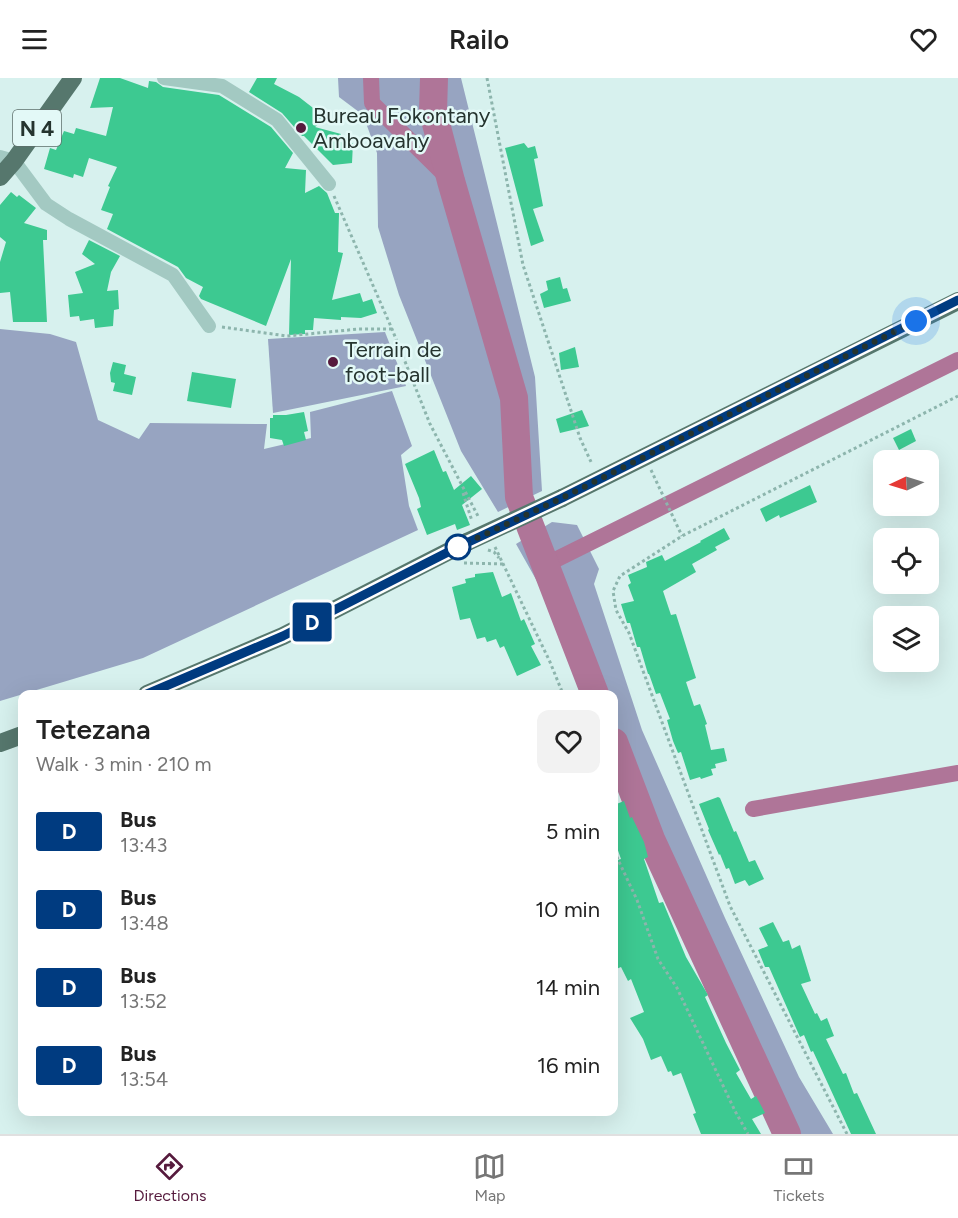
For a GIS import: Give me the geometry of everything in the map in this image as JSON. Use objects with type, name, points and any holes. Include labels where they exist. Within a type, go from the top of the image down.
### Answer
[{"type":"main road","name":"N 4","points":[[0,177],[5,160],[73,78]]},
{"type":"main road","points":[[156,690],[283,636],[467,542],[562,498],[958,300]]},
{"type":"main road","points":[[0,743],[18,736]]},
{"type":"street","points":[[164,78],[222,86],[277,120],[329,184]]},
{"type":"street","points":[[5,160],[46,204],[69,219],[173,275],[208,326]]},
{"type":"path","points":[[487,78],[523,266],[580,438],[600,479]]},
{"type":"path","points":[[329,184],[392,329],[430,424],[481,522]]},
{"type":"path","points":[[208,326],[287,336],[359,329],[392,329]]},
{"type":"path","points":[[847,1134],[730,906],[629,633],[616,610],[613,591],[620,576],[682,536],[958,396]]},
{"type":"path","points":[[643,457],[658,483],[682,536]]},
{"type":"path","points":[[460,483],[474,526],[467,542]]},
{"type":"path","points":[[495,547],[561,690]]},
{"type":"path","points":[[441,556],[458,562],[479,565],[504,564]]},
{"type":"path","points":[[618,860],[637,900],[658,959],[677,988],[748,1134]]},
{"type":"shaded area","points":[[338,78],[461,78],[535,377],[542,491],[498,512],[461,451],[399,295],[378,227],[377,153],[363,115],[339,97]]},
{"type":"shaded area","points":[[0,329],[50,334],[76,342],[98,420],[139,439],[150,423],[267,424],[264,449],[311,438],[310,412],[392,391],[412,446],[401,455],[409,506],[418,530],[143,658],[37,690],[18,690],[18,696],[0,701]]},
{"type":"shaded area","name":"Terrain de foot-ball","points":[[385,332],[406,386],[273,413],[268,339]]},
{"type":"shaded area","points":[[552,522],[577,525],[599,569],[594,584],[642,730],[725,918],[799,1077],[833,1134],[783,1134],[693,939],[618,761],[618,690],[586,690],[538,583],[516,544]]},
{"type":"building","points":[[100,78],[120,78],[148,88],[149,81],[156,82],[163,87],[219,95],[271,127],[293,153],[285,168],[306,170],[305,193],[319,186],[327,193],[335,213],[339,213],[338,252],[343,253],[332,300],[360,293],[363,302],[372,299],[377,313],[361,318],[341,317],[341,320],[314,318],[313,330],[305,330],[305,334],[289,335],[291,259],[266,326],[201,299],[199,296],[203,287],[186,278],[178,267],[107,229],[113,214],[101,210],[110,187],[108,186],[117,167],[89,158],[83,177],[74,174],[73,178],[44,169],[50,148],[56,150],[64,131],[74,134],[76,128],[106,136],[113,107],[90,108]]},
{"type":"building","points":[[257,78],[277,78],[274,84],[299,97],[326,118],[315,127],[341,134],[340,142],[353,143],[352,163],[333,165],[302,136],[282,113],[249,92]]},
{"type":"building","points":[[524,143],[528,148],[535,146],[538,158],[534,159],[543,206],[533,209],[544,241],[531,246],[505,148]]},
{"type":"building","points":[[11,192],[36,208],[24,223],[47,230],[47,240],[43,240],[47,322],[13,322],[10,292],[0,293],[0,262],[6,242],[0,237],[0,205]]},
{"type":"building","points":[[89,240],[120,256],[111,272],[107,291],[118,290],[119,309],[114,310],[113,326],[95,328],[94,319],[80,321],[79,316],[70,317],[68,295],[83,293],[75,272],[95,264],[82,254]]},
{"type":"building","points":[[560,277],[563,289],[567,288],[571,301],[544,308],[540,294],[548,290],[546,281]]},
{"type":"building","points":[[575,347],[579,367],[561,370],[559,353]]},
{"type":"building","points":[[113,362],[126,365],[124,374],[136,377],[132,395],[113,391],[115,383],[111,382],[110,373]]},
{"type":"building","points":[[192,372],[236,379],[231,408],[187,401]]},
{"type":"building","points":[[582,410],[589,426],[560,433],[556,419]]},
{"type":"building","points":[[304,412],[308,431],[304,432],[306,440],[284,446],[282,440],[270,438],[270,418],[273,418],[273,415]]},
{"type":"building","points":[[911,429],[916,441],[899,450],[893,438]]},
{"type":"building","points":[[434,450],[454,490],[471,476],[482,489],[462,505],[470,525],[457,530],[455,524],[427,535],[417,509],[421,507],[419,498],[405,464]]},
{"type":"building","points":[[810,485],[817,502],[766,522],[760,509]]},
{"type":"building","points":[[724,528],[730,539],[715,547],[717,550],[692,564],[696,572],[663,591],[671,615],[676,614],[696,678],[686,682],[694,706],[700,704],[707,724],[705,725],[711,750],[724,748],[727,761],[715,764],[716,768],[711,769],[713,775],[690,780],[681,752],[678,753],[673,741],[667,720],[670,719],[660,693],[656,694],[640,647],[637,647],[630,623],[627,623],[621,604],[634,601],[628,585],[631,583],[628,575],[647,567],[646,562],[662,555],[665,561]]},
{"type":"building","points":[[493,572],[502,597],[511,593],[521,621],[524,619],[535,644],[531,646],[541,665],[517,676],[504,646],[500,648],[496,639],[487,642],[485,637],[477,639],[470,618],[460,620],[452,587],[466,583],[465,579],[475,577],[475,574]]},
{"type":"building","points":[[718,797],[749,862],[755,860],[764,879],[749,886],[745,880],[735,884],[708,830],[699,804]]},
{"type":"building","points":[[624,801],[630,818],[632,817],[644,842],[648,857],[644,859],[659,903],[663,902],[686,957],[708,995],[705,997],[740,1070],[736,1073],[751,1099],[756,1096],[765,1113],[752,1119],[761,1134],[701,1134],[681,1073],[673,1076],[671,1071],[668,1072],[661,1056],[651,1060],[643,1039],[630,1018],[644,1012],[631,979],[628,981],[621,967],[618,968],[618,860],[621,859],[618,850],[618,803]]},
{"type":"building","points":[[773,922],[783,942],[789,940],[792,949],[800,945],[811,981],[801,984],[815,1014],[817,1013],[821,1021],[827,1018],[834,1036],[826,1039],[843,1074],[846,1073],[854,1094],[857,1093],[876,1134],[851,1134],[813,1051],[811,1052],[804,1035],[800,1037],[769,967],[765,967],[758,950],[768,946],[759,928]]},
{"type":"waterway","points":[[371,78],[372,103],[451,181]]},
{"type":"waterway","points":[[434,78],[433,112],[514,398],[519,497],[593,690]]},
{"type":"waterway","points":[[545,565],[958,360]]},
{"type":"waterway","points":[[618,752],[651,839],[787,1134]]},
{"type":"waterway","points":[[753,809],[958,773]]},
{"type":"bus line","name":"D","points":[[156,690],[283,636],[958,300]]},
{"type":"place","name":"Bureau Fokontany Amboavahy","points":[[301,128]]},
{"type":"place","name":"Terrain de foot-ball","points":[[333,362]]},
{"type":"route","points":[[458,547],[562,498],[916,321]]}]
